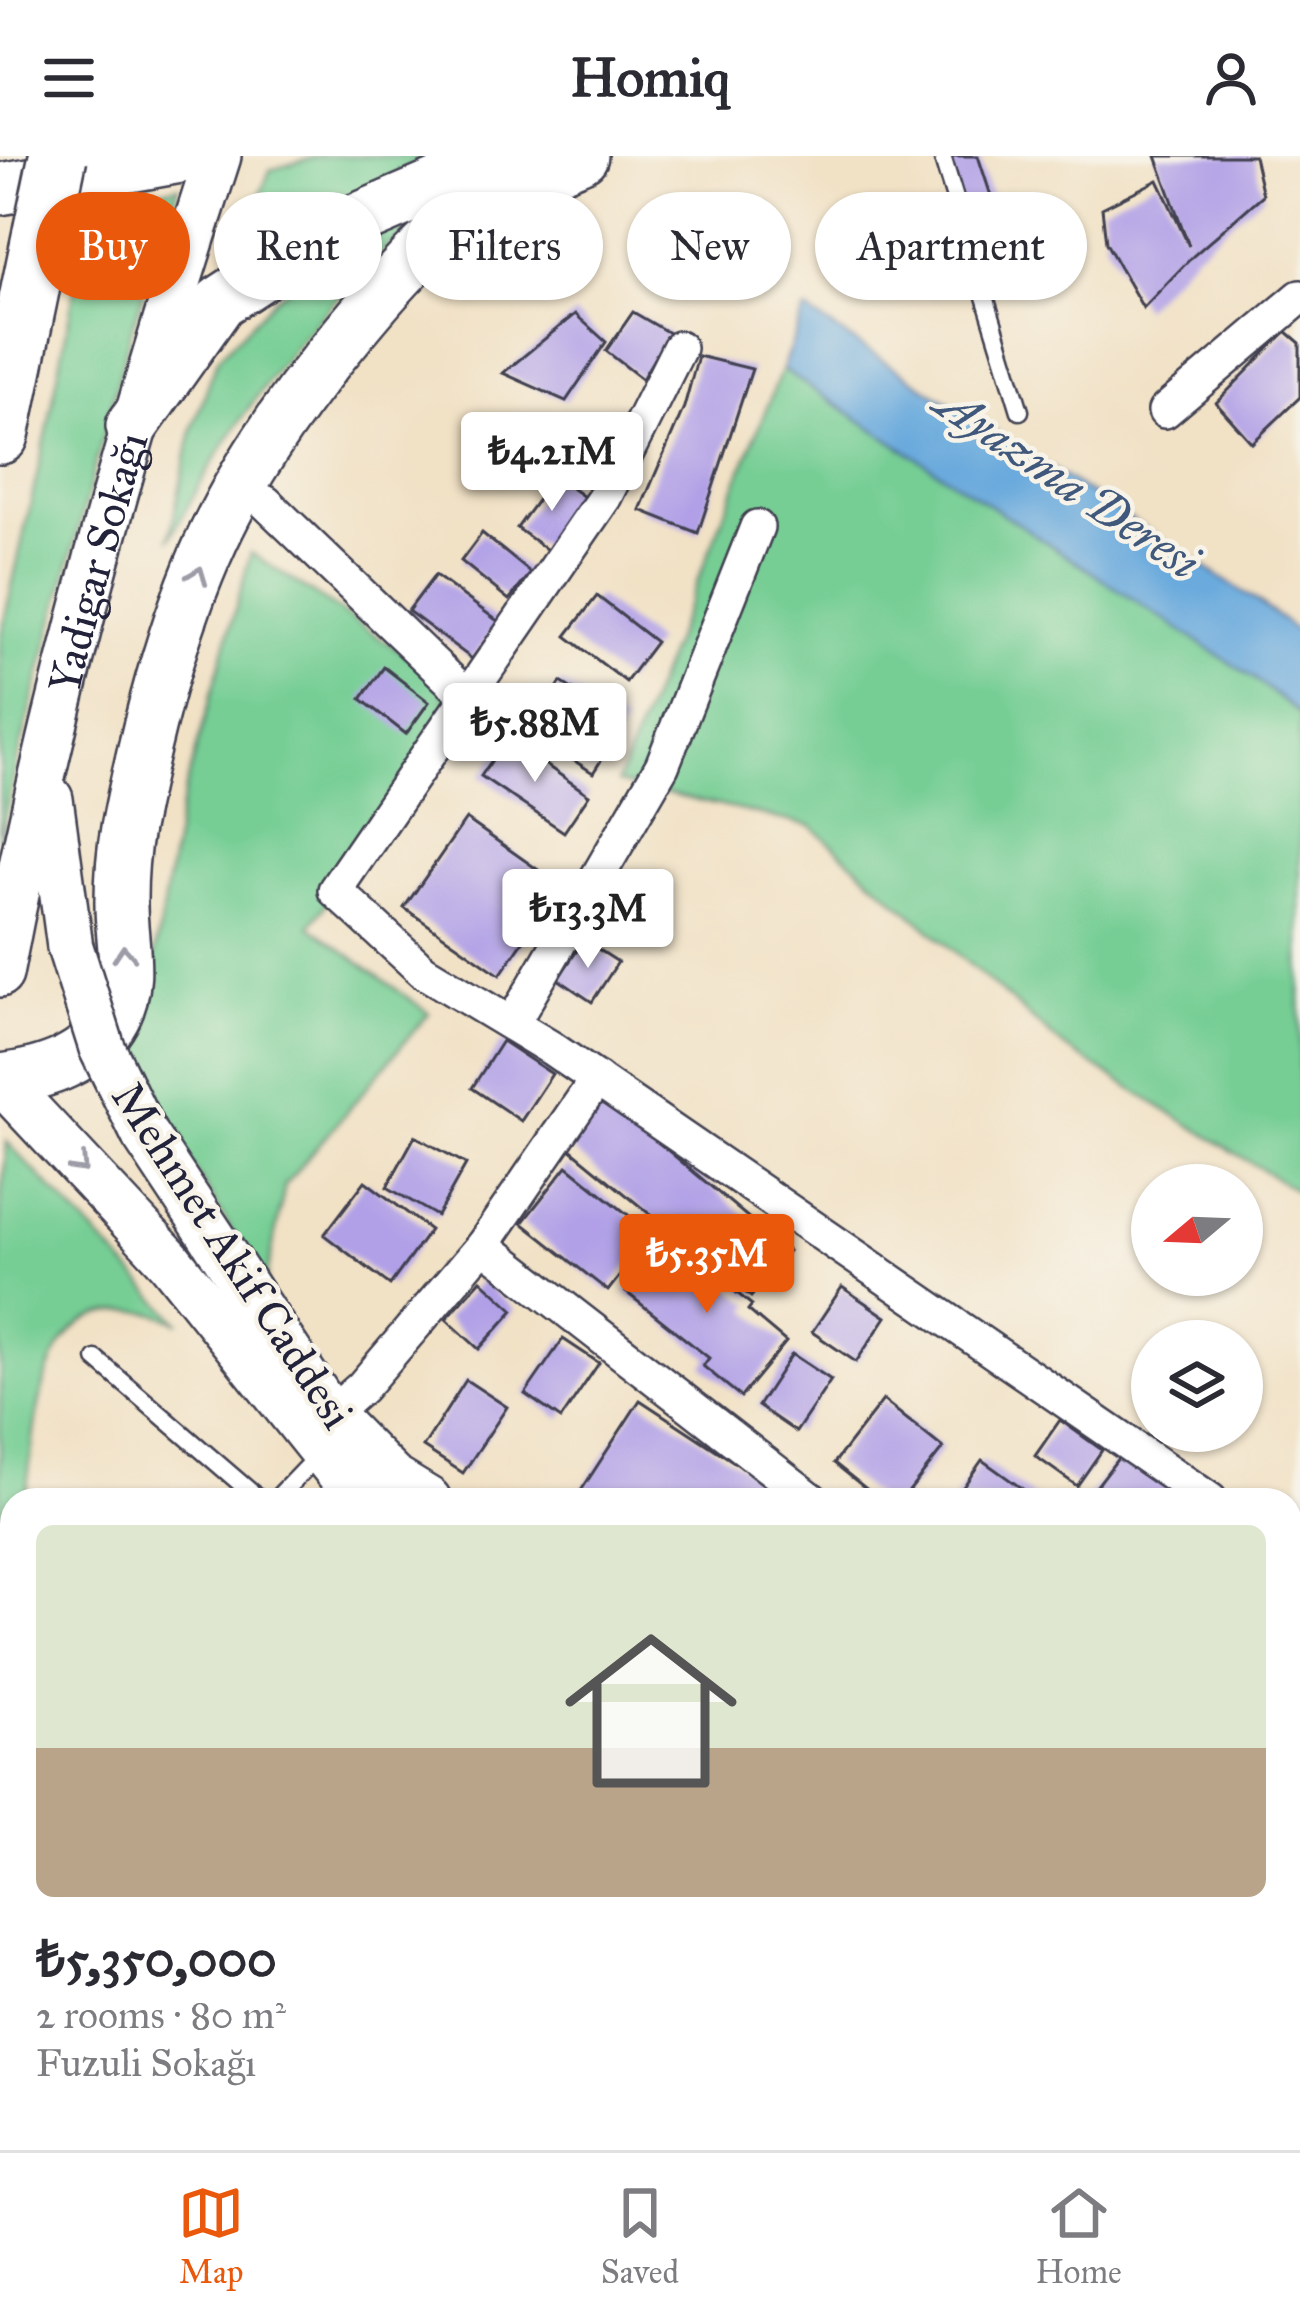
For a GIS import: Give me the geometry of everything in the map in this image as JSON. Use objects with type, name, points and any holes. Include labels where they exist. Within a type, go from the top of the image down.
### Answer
[{"type":"highway","points":[[0,435],[58,156]]},
{"type":"main road","points":[[0,189],[188,156]]},
{"type":"main road","name":"Yadigar Sokağı","points":[[3,960],[79,619],[132,426],[218,156]]},
{"type":"main road","points":[[132,426],[220,302],[326,233],[505,156]]},
{"type":"main road","points":[[0,1080],[32,1075],[81,1057],[114,1017],[126,977],[121,903],[125,840],[142,751],[212,538],[292,402],[393,280],[456,221],[524,180],[582,156]]},
{"type":"main road","name":"Mehmet Akif Caddesi","points":[[46,766],[70,947],[102,1048],[144,1133],[326,1432],[354,1488]]},
{"type":"main road","name":"Mehmet Akif Caddesi","points":[[0,1080],[326,1432],[408,1488]]},
{"type":"street","points":[[1165,411],[1300,297]]},
{"type":"street","points":[[679,348],[604,498],[335,890],[423,970],[597,1078],[1193,1488]]},
{"type":"street","points":[[265,502],[468,697]]},
{"type":"street","points":[[512,1024],[662,766],[757,527]]},
{"type":"street","points":[[326,1432],[483,1245],[597,1078]]},
{"type":"street","points":[[483,1245],[797,1488]]},
{"type":"lane","points":[[942,156],[1020,411]]},
{"type":"lane","points":[[96,1359],[246,1488]]},
{"type":"lane","points":[[284,1488],[326,1432]]},
{"type":"green space","points":[[319,156],[429,156],[363,192],[262,192],[270,170]]},
{"type":"green space","points":[[507,163],[464,192],[447,192]]},
{"type":"green space","points":[[406,212],[406,232],[382,253],[382,224]]},
{"type":"green space","points":[[73,300],[141,300],[15,769],[0,841],[0,639]]},
{"type":"green space","points":[[274,300],[336,300],[289,353],[238,424],[169,540],[192,430],[218,358]]},
{"type":"green space","points":[[782,369],[1252,677],[1300,715],[1300,1193],[1263,1170],[1263,1164],[1253,1164],[1064,1047],[811,826],[617,783]]},
{"type":"green space","points":[[251,553],[473,699],[310,926],[429,1013],[285,1185],[265,1286],[149,1093],[126,1033],[150,981],[180,809]]},
{"type":"green space","points":[[7,1142],[180,1323],[144,1312],[107,1313],[83,1322],[65,1339],[43,1389],[27,1488],[0,1488],[0,1212]]},
{"type":"water","name":"Ayazma Deresi","points":[[805,310],[1257,601],[1300,634],[1300,715],[1252,677],[782,369]]},
{"type":"building","points":[[946,156],[978,156],[990,192],[957,192]]},
{"type":"building","points":[[1156,156],[1254,156],[1263,195],[1143,308],[1106,243],[1102,208],[1158,180],[1189,246]]},
{"type":"building","points":[[633,312],[669,333],[642,379],[606,351]]},
{"type":"building","points":[[575,314],[606,342],[566,401],[503,373]]},
{"type":"building","points":[[1286,331],[1300,343],[1300,397],[1252,443],[1216,403]]},
{"type":"building","points":[[698,356],[752,369],[698,533],[640,510],[684,407]]},
{"type":"building","points":[[555,476],[587,499],[550,552],[517,528]]},
{"type":"building","points":[[482,533],[531,573],[509,600],[461,561]]},
{"type":"building","points":[[435,575],[499,622],[472,659],[408,611]]},
{"type":"building","points":[[597,596],[656,642],[626,682],[566,636]]},
{"type":"building","points":[[384,667],[429,702],[406,734],[361,699]]},
{"type":"building","points":[[561,682],[625,723],[593,773],[529,731]]},
{"type":"building","points":[[507,738],[589,795],[564,832],[481,776]]},
{"type":"building","points":[[466,819],[561,886],[500,975],[404,908]]},
{"type":"building","points":[[584,940],[618,962],[592,1002],[558,979]]},
{"type":"building","points":[[502,1041],[552,1074],[521,1121],[472,1088]]},
{"type":"building","points":[[603,1096],[788,1251],[751,1297],[564,1144]]},
{"type":"building","points":[[415,1136],[466,1164],[437,1216],[387,1187]]},
{"type":"building","points":[[567,1166],[652,1234],[608,1291],[522,1223]]},
{"type":"building","points":[[365,1181],[430,1230],[390,1285],[324,1235]]},
{"type":"building","points":[[668,1238],[752,1305],[748,1310],[786,1342],[741,1397],[703,1366],[709,1358],[626,1292]]},
{"type":"building","points":[[481,1280],[514,1310],[479,1349],[446,1319]]},
{"type":"building","points":[[842,1287],[886,1317],[856,1362],[812,1332]]},
{"type":"building","points":[[563,1339],[599,1363],[561,1419],[525,1394]]},
{"type":"building","points":[[792,1354],[831,1380],[796,1432],[758,1406]]},
{"type":"building","points":[[466,1380],[507,1407],[463,1473],[423,1447]]},
{"type":"building","points":[[640,1400],[774,1488],[583,1488]]},
{"type":"building","points":[[883,1400],[943,1448],[911,1488],[865,1488],[834,1463]]},
{"type":"building","points":[[1060,1420],[1102,1450],[1077,1486],[1035,1456]]},
{"type":"building","points":[[1125,1449],[1175,1488],[1095,1488]]},
{"type":"building","points":[[982,1460],[1021,1488],[962,1488]]}]
